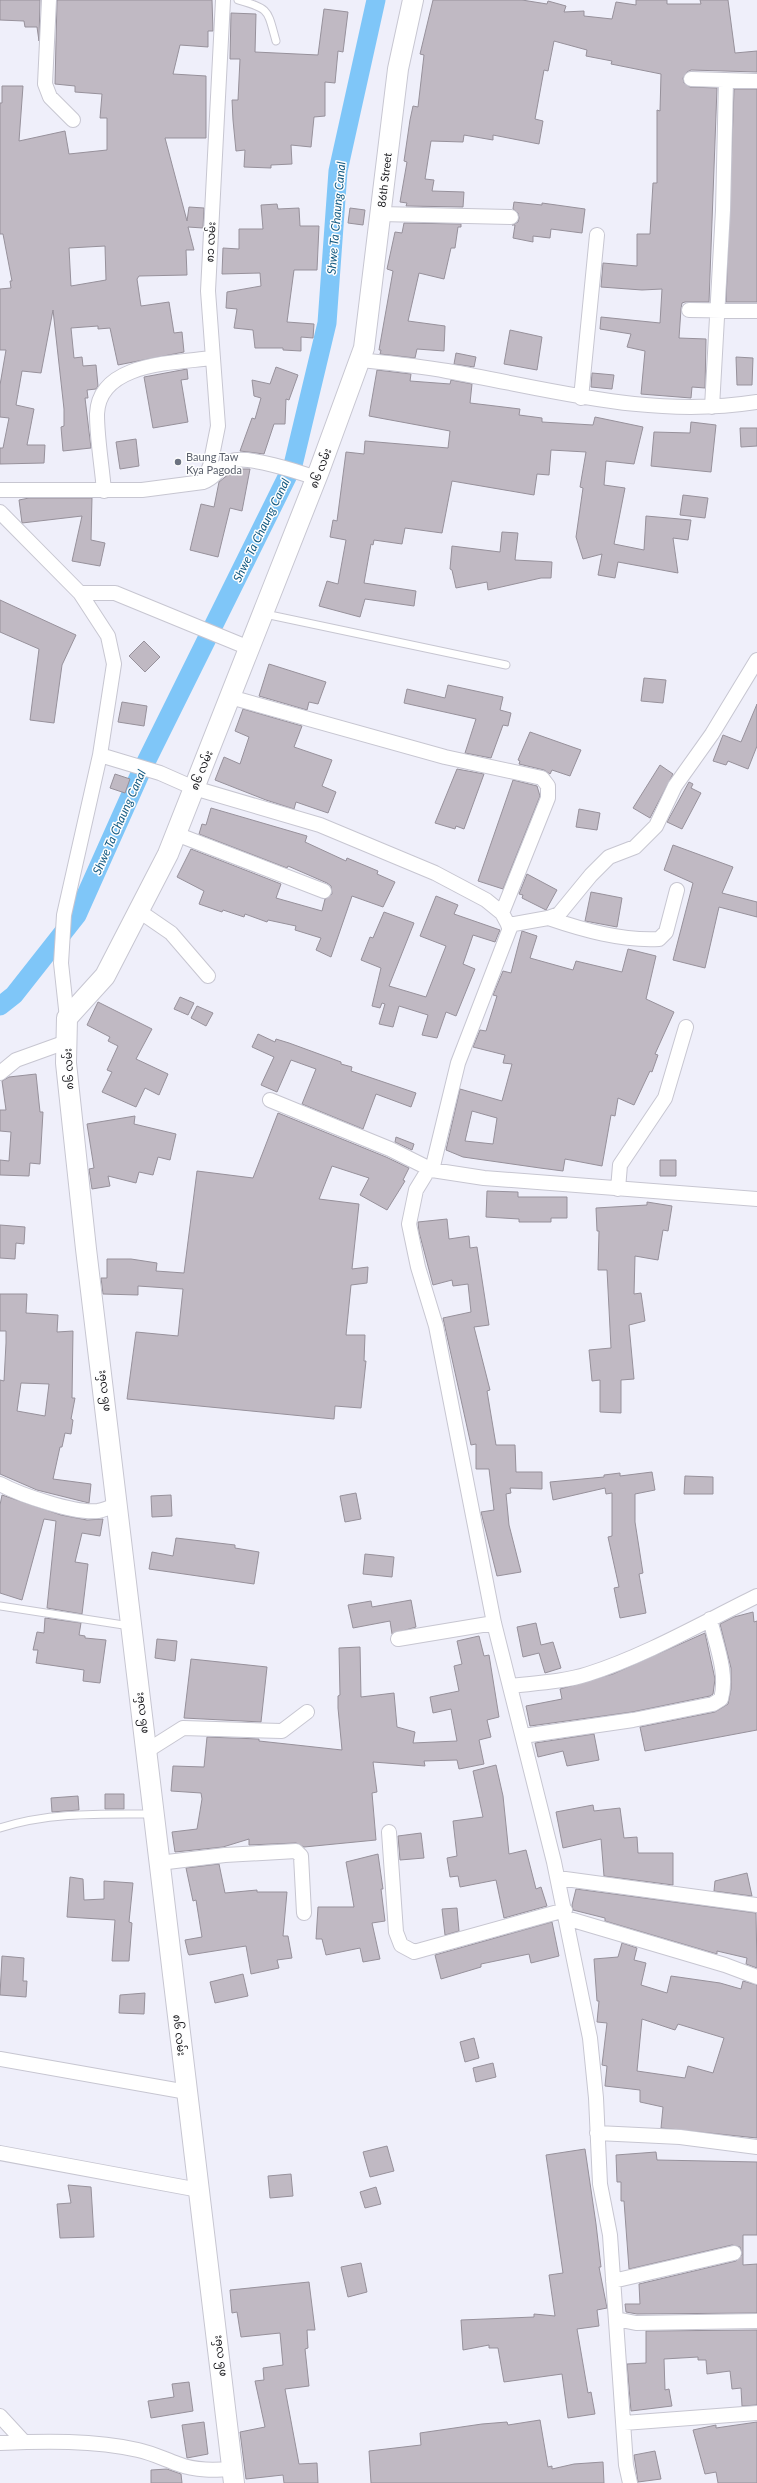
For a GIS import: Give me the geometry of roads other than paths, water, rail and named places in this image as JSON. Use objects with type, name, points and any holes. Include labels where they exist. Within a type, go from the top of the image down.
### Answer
[{"type":"street","points":[[49,0],[46,84],[50,97],[73,120]]},
{"type":"street","name":"၈၁ လမ်း","points":[[203,482],[210,466],[218,426],[208,291],[223,0]]},
{"type":"street","name":"86th Street","points":[[360,360],[364,348],[398,69],[413,0]]},
{"type":"street","points":[[691,79],[757,81]]},
{"type":"street","points":[[712,407],[723,210],[726,80]]},
{"type":"street","points":[[380,214],[511,217]]},
{"type":"street","points":[[581,398],[597,235]]},
{"type":"street","points":[[689,310],[757,311]]},
{"type":"street","points":[[104,491],[97,413],[104,392],[116,378],[128,371],[212,358]]},
{"type":"street","points":[[360,360],[447,371],[581,398],[678,408],[712,407],[757,402]]},
{"type":"street","name":"၈၆ လမ်း","points":[[234,2476],[158,1863],[72,1125],[66,1063],[67,1018],[105,976],[139,911],[176,834],[230,697],[241,644],[263,613],[310,476],[360,360]]},
{"type":"street","points":[[0,490],[142,490],[211,480],[221,466],[239,459],[282,467],[310,476]]},
{"type":"street","points":[[0,512],[80,592],[108,636],[114,664],[100,756],[64,915],[61,964],[67,1018]]},
{"type":"street","points":[[80,592],[115,593],[241,644]]},
{"type":"street","points":[[505,919],[548,918],[559,914],[591,875],[609,857],[635,847],[656,826],[675,786],[712,734],[757,660]]},
{"type":"street","points":[[230,697],[445,756],[542,778],[548,786],[548,798],[505,919]]},
{"type":"street","points":[[100,756],[124,761],[160,773],[194,788],[320,825],[435,874],[486,900],[505,919],[510,928],[458,1063],[432,1170]]},
{"type":"street","points":[[176,834],[324,891]]},
{"type":"street","points":[[548,918],[582,929],[646,940],[659,939],[666,932],[677,890]]},
{"type":"street","points":[[139,911],[171,933],[208,976]]},
{"type":"street","points":[[618,1189],[620,1165],[665,1098],[686,1027]]},
{"type":"street","points":[[0,1072],[16,1060],[66,1042]]},
{"type":"street","points":[[270,1100],[390,1149],[432,1170],[484,1178],[757,1199]]},
{"type":"street","points":[[432,1170],[427,1172],[416,1190],[409,1224],[418,1267],[436,1326],[494,1624],[558,1878],[590,2038],[596,2098],[600,2184],[610,2235],[626,2465],[630,2483]]},
{"type":"street","points":[[0,1484],[16,1493],[35,1500],[75,1508],[98,1511],[116,1505]]},
{"type":"street","points":[[510,1686],[555,1681],[588,1674],[757,1596]]},
{"type":"street","points":[[523,1736],[633,1720],[713,1704],[721,1699],[723,1690],[723,1673],[710,1619]]},
{"type":"street","points":[[398,1639],[494,1624]]},
{"type":"street","points":[[146,1752],[183,1728],[282,1731],[307,1712]]},
{"type":"street","points":[[389,1832],[396,1932],[401,1945],[414,1952],[566,1914],[757,1977]]},
{"type":"street","points":[[158,1863],[225,1855],[296,1851],[301,1856],[304,1913]]},
{"type":"street","points":[[558,1878],[757,1905]]},
{"type":"street","points":[[0,2059],[187,2092]]},
{"type":"street","points":[[597,2133],[680,2137],[757,2147]]},
{"type":"street","points":[[0,2153],[199,2190]]},
{"type":"street","points":[[613,2281],[734,2253]]},
{"type":"street","points":[[616,2319],[636,2324],[757,2321]]},
{"type":"street","points":[[624,2424],[757,2413]]},
{"type":"street","points":[[0,2416],[24,2442]]},
{"type":"street","points":[[0,2443],[24,2442],[92,2444],[137,2449],[162,2456],[178,2465],[234,2476]]},
{"type":"lane","points":[[238,0],[261,6],[267,12],[276,41]]},
{"type":"lane","points":[[263,613],[506,665]]},
{"type":"lane","points":[[0,1606],[130,1626]]},
{"type":"lane","points":[[0,1828],[16,1823],[62,1817],[153,1814]]},
{"type":"waterway","name":"Shwe Ta Chaung Canal","points":[[0,1006],[14,995],[77,915],[140,774],[293,465],[327,323],[338,171],[376,0]]},
{"type":"place","name":"Baung Taw Kya Pagoda","points":[[178,462]]}]
